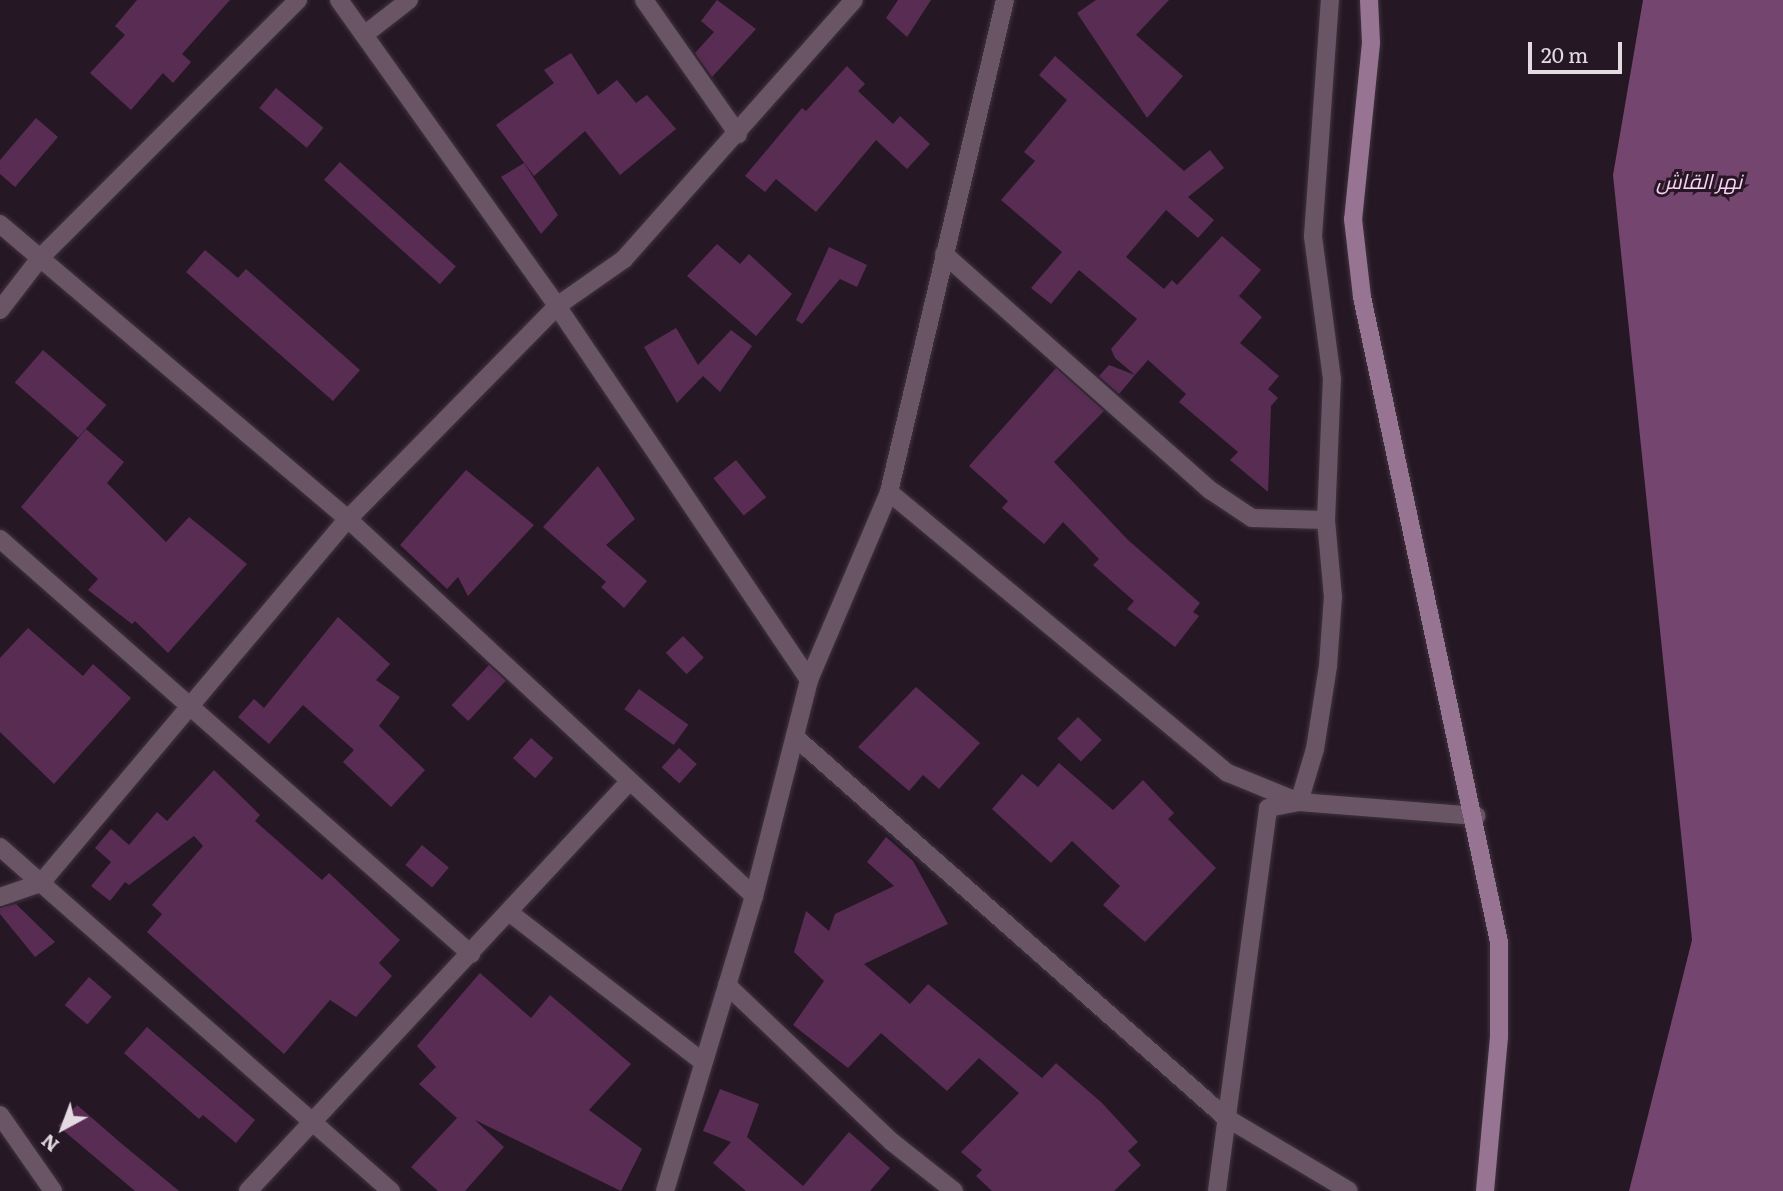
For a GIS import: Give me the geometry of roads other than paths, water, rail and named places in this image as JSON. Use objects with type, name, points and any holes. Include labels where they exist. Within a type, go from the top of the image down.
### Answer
[{"type":"main road","points":[[1369,0],[1371,43],[1353,219],[1362,297],[1376,383],[1476,816],[1499,942],[1499,1037],[1485,1191]]},
{"type":"street","points":[[0,310],[40,258],[298,0]]},
{"type":"street","points":[[339,0],[557,306],[809,680]]},
{"type":"street","points":[[364,35],[409,0]]},
{"type":"street","points":[[644,0],[738,134]]},
{"type":"street","points":[[0,897],[41,883],[348,519],[557,306],[624,259],[738,134],[854,0]]},
{"type":"street","points":[[665,1191],[754,896],[809,680],[889,492],[1006,0]]},
{"type":"street","points":[[1299,802],[1315,749],[1328,666],[1333,597],[1326,520],[1332,379],[1313,236],[1330,0]]},
{"type":"street","points":[[0,224],[348,519],[754,896]]},
{"type":"street","points":[[944,254],[1210,490],[1252,518],[1326,520]]},
{"type":"street","points":[[889,492],[1195,750],[1228,773],[1299,802]]},
{"type":"street","points":[[0,539],[189,710],[471,954]]},
{"type":"street","points":[[795,737],[1225,1117],[1349,1191]]},
{"type":"street","points":[[248,1191],[629,782]]},
{"type":"street","points":[[1217,1191],[1268,808],[1299,802],[1476,816]]},
{"type":"street","points":[[0,847],[391,1191]]},
{"type":"street","points":[[510,912],[703,1062]]},
{"type":"street","points":[[727,985],[892,1142],[954,1191]]},
{"type":"street","points":[[0,1115],[53,1191]]},
{"type":"water","name":"نهر القاش","points":[[1643,0],[1783,0],[1783,1191],[1629,1191],[1692,940],[1613,175]]}]
